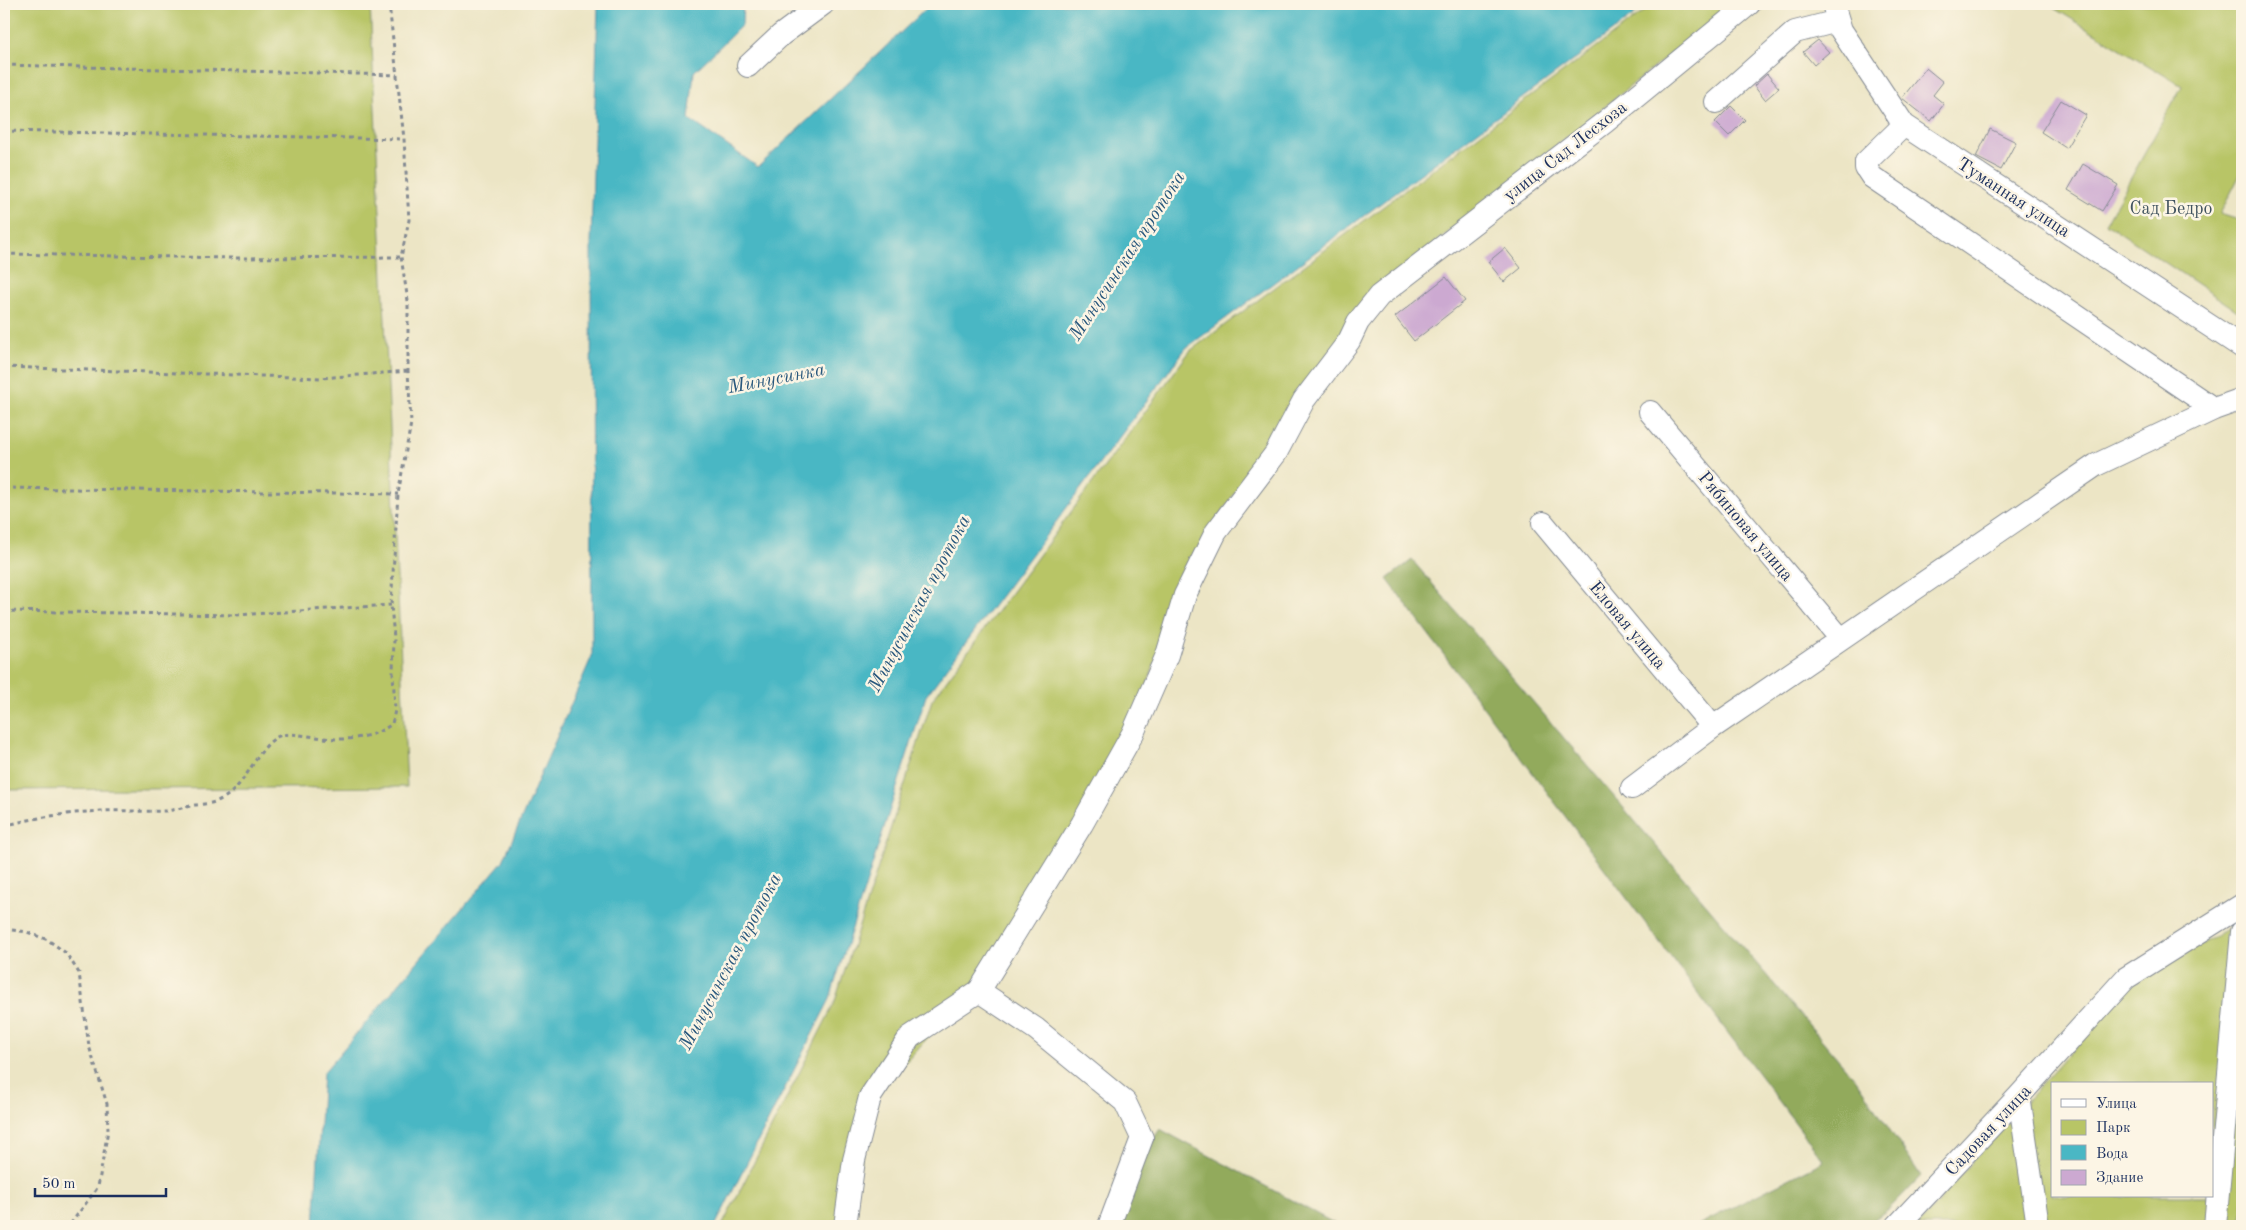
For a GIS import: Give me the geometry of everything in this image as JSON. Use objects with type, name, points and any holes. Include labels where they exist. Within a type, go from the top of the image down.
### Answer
[{"type":"street","points":[[748,66],[781,35],[823,4]]},
{"type":"street","name":"улица Сад Лесхоза","points":[[979,991],[1082,824],[1133,733],[1167,655],[1185,595],[1216,532],[1276,453],[1304,400],[1349,341],[1358,322],[1379,296],[1605,122],[1750,4]]},
{"type":"street","name":"Туманная улица","points":[[1833,4],[1840,27],[1904,125],[2242,347]]},
{"type":"street","points":[[1716,102],[1795,32],[1834,22],[1840,27]]},
{"type":"street","points":[[1904,125],[1866,162],[1866,168],[1872,177],[2214,409]]},
{"type":"street","points":[[1632,788],[1713,727],[2096,465],[2214,409],[2242,399]]},
{"type":"street","name":"Рябиновая улица","points":[[1650,412],[1841,639]]},
{"type":"street","name":"Еловая улица","points":[[1543,523],[1713,727]]},
{"type":"street","name":"Садовая улица","points":[[1898,1226],[1919,1217],[2019,1096],[2126,978],[2242,905]]},
{"type":"street","points":[[2215,1226],[2242,932]]},
{"type":"street","points":[[845,1226],[854,1160],[870,1097],[910,1037],[979,991],[1036,1029],[1125,1102],[1142,1138],[1109,1226]]},
{"type":"street","points":[[2019,1096],[2038,1226]]},
{"type":"path","points":[[4,826],[64,814],[110,811],[166,811],[217,802],[230,794],[252,768],[265,746],[280,736],[299,735],[346,738],[380,733],[392,724],[394,710],[392,672],[394,638],[391,605],[398,494],[411,423],[408,371],[408,301],[401,256],[409,220],[404,139],[389,4]]},
{"type":"path","points":[[4,65],[397,75]]},
{"type":"path","points":[[4,131],[404,139]]},
{"type":"path","points":[[4,254],[233,258],[401,256]]},
{"type":"path","points":[[4,367],[321,378],[408,371]]},
{"type":"path","points":[[4,488],[398,494]]},
{"type":"path","points":[[4,611],[236,615],[391,605]]},
{"type":"path","points":[[4,929],[26,932],[48,940],[66,953],[79,973],[89,1046],[107,1104],[108,1130],[98,1187],[69,1226]]},
{"type":"green space","points":[[4,4],[370,4],[407,787],[4,790]]},
{"type":"green space","points":[[1654,4],[1733,4],[1375,291],[1311,377],[1188,564],[1146,689],[1065,845],[976,984],[877,1094],[845,1226],[722,1226],[834,1004],[932,700],[1190,351]]},
{"type":"green space","name":"Сад Бедро","points":[[2047,4],[2242,4],[2242,171],[2220,214],[2242,221],[2242,314],[2106,223],[2182,86]]},
{"type":"green space","points":[[1412,560],[1856,1080],[1921,1176],[1890,1208],[1865,1226],[1696,1226],[1824,1161],[1387,579]]},
{"type":"green space","points":[[2242,921],[2242,1226],[1918,1226],[1967,1167],[2131,985]]},
{"type":"green space","points":[[1160,1129],[1339,1226],[1120,1226],[1122,1185]]},
{"type":"water","points":[[598,4],[743,4],[742,25],[694,72],[689,119],[758,167],[931,4],[1649,4],[1186,348],[926,696],[829,1001],[715,1226],[314,1226],[323,1073],[503,861],[592,656],[591,243]]},
{"type":"building","points":[[1818,40],[1829,52],[1814,65],[1803,52]]},
{"type":"building","points":[[1926,68],[1943,82],[1933,95],[1944,104],[1931,121],[1902,98]]},
{"type":"building","points":[[1767,74],[1779,88],[1765,100],[1754,86]]},
{"type":"building","points":[[2061,100],[2086,115],[2066,148],[2041,132]]},
{"type":"building","points":[[1731,106],[1745,120],[1729,136],[1715,122]]},
{"type":"building","points":[[1990,129],[2016,142],[2001,170],[1976,157]]},
{"type":"building","points":[[2083,164],[2118,185],[2102,211],[2068,190]]},
{"type":"building","points":[[1505,248],[1521,268],[1504,282],[1488,262]]},
{"type":"building","points":[[1446,277],[1465,301],[1414,341],[1395,317]]},
{"type":"water label","name":"Минусинская протока","points":[[1126,255]]},
{"type":"water label","name":"Минусинка","points":[[776,377]]},
{"type":"water label","name":"Минусинская протока","points":[[918,603]]},
{"type":"water label","name":"Минусинская протока","points":[[729,961]]}]
